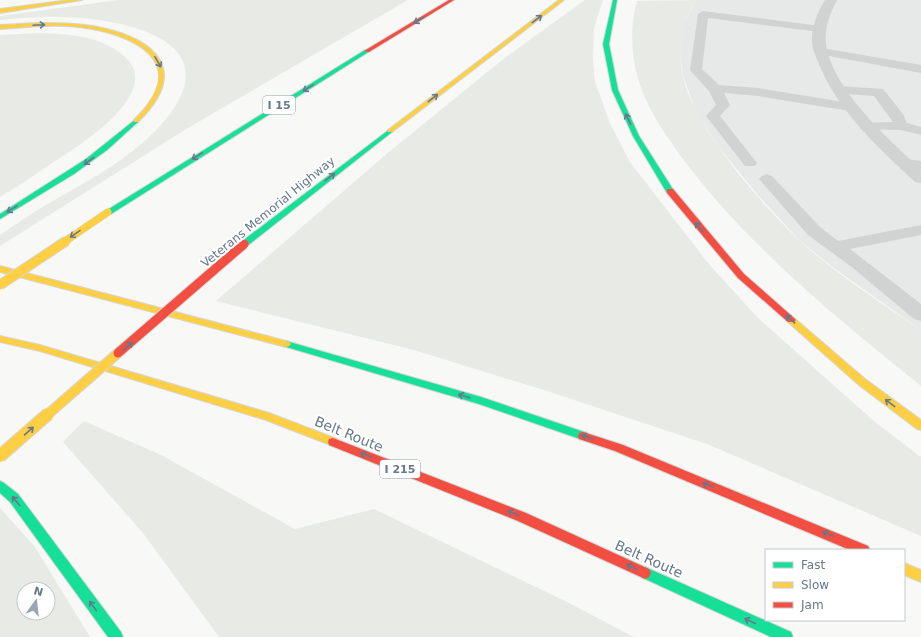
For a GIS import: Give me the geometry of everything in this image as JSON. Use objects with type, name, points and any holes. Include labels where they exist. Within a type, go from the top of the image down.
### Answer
[{"type":"highway","points":[[0,11],[80,0]]},
{"type":"highway","name":"I 15","points":[[0,285],[108,212],[452,0]]},
{"type":"highway","name":"Veterans Memorial Highway","points":[[0,456],[244,244],[562,0]]},
{"type":"highway","points":[[614,0],[606,44],[615,90],[636,136],[673,196],[741,276],[862,382],[921,426]]},
{"type":"highway","points":[[0,27],[47,24],[79,26],[108,31],[148,48],[159,62],[163,73],[156,95],[144,114],[118,139],[81,167],[0,217]]},
{"type":"highway","points":[[0,269],[333,357],[480,401],[619,448],[862,549]]},
{"type":"highway","name":"Belt Route","points":[[0,339],[40,348],[269,417],[522,517],[786,637]]},
{"type":"highway","points":[[0,486],[14,498],[116,637]]},
{"type":"highway","points":[[905,568],[921,576]]},
{"type":"street","points":[[831,0],[824,12],[820,29],[819,44],[825,63],[850,107],[866,126],[921,178]]},
{"type":"lane","points":[[712,5],[703,14],[696,70],[715,89],[723,105],[713,116],[750,163]]},
{"type":"lane","points":[[703,14],[820,29]]},
{"type":"lane","points":[[822,52],[921,69]]},
{"type":"lane","points":[[715,89],[758,92],[850,107]]},
{"type":"lane","points":[[839,90],[878,92],[898,117],[900,126]]},
{"type":"lane","points":[[866,126],[900,126],[921,131]]},
{"type":"lane","points":[[905,163],[921,165]]},
{"type":"lane","points":[[767,179],[814,231],[859,264],[921,314]]},
{"type":"lane","points":[[834,247],[921,230]]},
{"type":"shaded area","points":[[118,0],[408,0],[188,128],[0,246],[0,235],[40,208],[105,171],[146,140],[158,128],[179,99],[186,76],[180,56],[166,42],[144,31],[118,23],[90,19],[47,17],[0,20],[0,16]]},
{"type":"shaded area","points":[[585,0],[603,0],[594,28],[593,59],[595,82],[610,123],[630,162],[708,263],[758,318],[875,422],[921,457],[921,536],[707,444],[550,392],[414,350],[216,301],[390,151],[506,57]]},
{"type":"shaded area","points":[[696,0],[921,0],[921,330],[835,269],[799,240],[757,194],[718,146],[696,112],[683,76],[680,51],[682,28]]},
{"type":"shaded area","points":[[696,0],[684,27],[681,46],[681,66],[689,96],[700,118],[714,141],[731,164],[767,207],[799,240],[843,276],[921,330],[921,386],[829,310],[741,228],[689,167],[658,123],[641,88],[635,66],[632,29],[637,1]]},
{"type":"shaded area","points":[[38,33],[83,37],[115,49],[124,56],[134,71],[134,86],[126,103],[95,133],[0,197],[0,35]]},
{"type":"shaded area","points":[[84,421],[161,455],[295,529],[374,509],[567,602],[634,637],[219,637],[143,533],[63,442]]},
{"type":"shaded area","points":[[0,508],[35,547],[56,581],[16,581],[16,621],[56,621],[56,581],[90,637],[0,637]]},
{"type":"traffic: fast","points":[[615,0],[606,44],[615,90],[636,136],[670,191]]},
{"type":"traffic: fast","points":[[108,212],[367,51]]},
{"type":"traffic: fast","points":[[0,217],[88,161],[136,121]]},
{"type":"traffic: fast","points":[[244,244],[390,131]]},
{"type":"traffic: fast","points":[[286,344],[481,401],[583,436]]},
{"type":"traffic: fast","points":[[0,486],[14,498],[116,637]]},
{"type":"traffic: fast","points":[[645,573],[786,637]]},
{"type":"traffic: slow","points":[[0,11],[80,0]]},
{"type":"traffic: slow","points":[[390,131],[562,0]]},
{"type":"traffic: slow","points":[[0,27],[58,24],[98,28],[116,33],[134,41],[149,51],[156,57],[160,64],[162,76],[158,92],[145,112],[136,121]]},
{"type":"traffic: slow","points":[[0,285],[108,212]]},
{"type":"traffic: slow","points":[[0,269],[286,344]]},
{"type":"traffic: slow","points":[[791,320],[862,382],[921,426]]},
{"type":"traffic: slow","points":[[0,339],[40,348],[269,417],[333,442]]},
{"type":"traffic: slow","points":[[0,456],[118,353]]},
{"type":"traffic: slow","points":[[905,569],[921,576]]},
{"type":"traffic: jam","points":[[367,51],[452,0]]},
{"type":"traffic: jam","points":[[670,191],[741,276],[791,320]]},
{"type":"traffic: jam","points":[[118,353],[244,244]]},
{"type":"traffic: jam","points":[[583,436],[619,448],[862,549]]},
{"type":"traffic: jam","points":[[333,442],[522,517],[645,573]]}]
